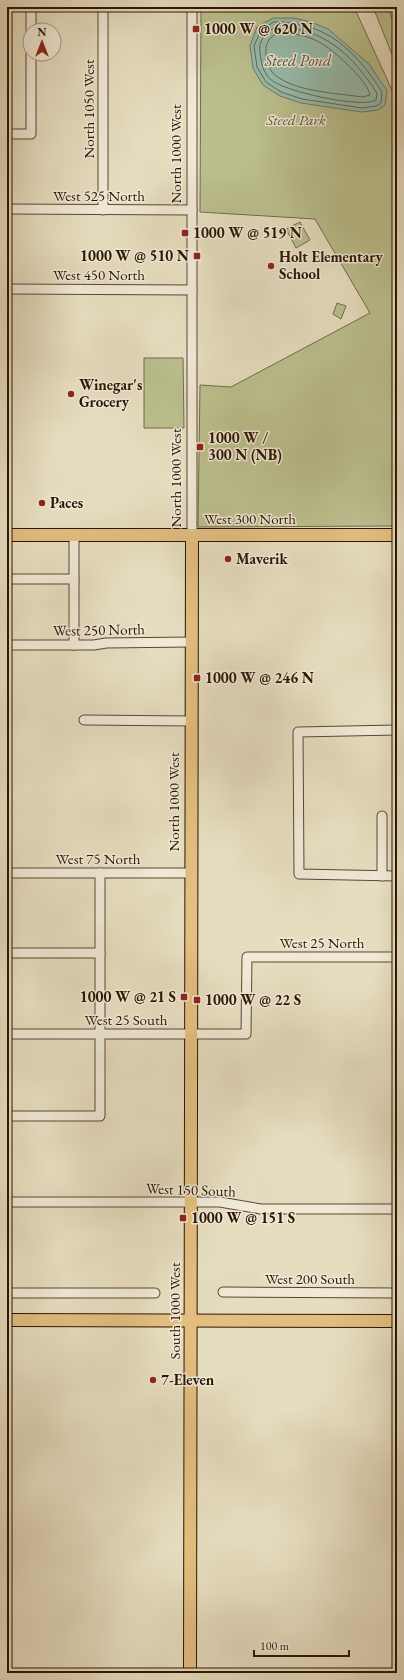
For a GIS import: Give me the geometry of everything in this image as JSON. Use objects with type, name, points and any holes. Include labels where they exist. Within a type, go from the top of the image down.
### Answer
[{"type":"main road","name":"West 300 North","points":[[7,535],[397,535]]},
{"type":"main road","name":"North 1000 West","points":[[191,950],[192,535]]},
{"type":"main road","name":"South 1000 West","points":[[190,1673],[191,950]]},
{"type":"main road","points":[[7,1320],[397,1321]]},
{"type":"street","points":[[31,7],[31,22]]},
{"type":"street","name":"North 1050 West","points":[[103,7],[103,210]]},
{"type":"street","name":"North 1000 West","points":[[192,7],[192,535]]},
{"type":"street","points":[[7,134],[30,134],[31,62]]},
{"type":"street","name":"West 525 North","points":[[7,210],[192,210]]},
{"type":"street","name":"West 450 North","points":[[7,289],[192,290]]},
{"type":"street","points":[[74,535],[74,645]]},
{"type":"street","points":[[7,579],[74,579]]},
{"type":"street","name":"West 250 North","points":[[7,645],[191,642]]},
{"type":"street","points":[[84,720],[191,721]]},
{"type":"street","points":[[397,730],[298,732],[299,874],[397,876]]},
{"type":"street","points":[[382,816],[382,876]]},
{"type":"street","name":"West 75 North","points":[[7,873],[190,872]]},
{"type":"street","points":[[7,1116],[100,1116],[100,873]]},
{"type":"street","points":[[7,953],[100,953]]},
{"type":"street","name":"West 25 North","points":[[246,1034],[247,957],[397,957]]},
{"type":"street","name":"West 25 South","points":[[7,1034],[246,1034]]},
{"type":"street","name":"West 150 South","points":[[7,1202],[220,1202],[261,1209],[397,1209]]},
{"type":"street","name":"West 200 South","points":[[223,1292],[397,1293]]},
{"type":"street","points":[[7,1293],[155,1293]]},
{"type":"green space","name":"Steed Park","points":[[201,7],[354,7],[397,101],[397,526],[198,527],[200,385],[231,387],[370,313],[315,219],[200,212]]},
{"type":"green space","points":[[373,7],[388,7],[397,32],[397,67]]},
{"type":"green space","points":[[300,222],[310,240],[296,248],[286,229]]},
{"type":"green space","points":[[337,303],[346,306],[341,319],[333,314]]},
{"type":"green space","points":[[144,358],[183,358],[184,428],[144,428]]},
{"type":"water","name":"Steed Pond","points":[[273,18],[294,18],[311,22],[328,29],[369,64],[387,91],[385,105],[378,110],[362,112],[301,103],[280,96],[263,85],[253,68],[250,46],[257,27]]},
{"type":"place","name":"1000 W @ 620 N","points":[[196,29]]},
{"type":"place","name":"1000 W @ 519 N","points":[[185,233]]},
{"type":"place","name":"1000 W @ 510 N","points":[[197,256]]},
{"type":"place","name":"Holt Elementary School","points":[[271,266]]},
{"type":"place","name":"Winegar's Grocery","points":[[71,394]]},
{"type":"place","name":"1000 W / 300 N (NB)","points":[[200,447]]},
{"type":"place","name":"Paces","points":[[42,503]]},
{"type":"place","name":"Maverik","points":[[228,559]]},
{"type":"place","name":"1000 W @ 246 N","points":[[197,678]]},
{"type":"place","name":"1000 W @ 21 S","points":[[184,997]]},
{"type":"place","name":"1000 W @ 22 S","points":[[197,1000]]},
{"type":"place","name":"1000 W @ 151 S","points":[[183,1218]]},
{"type":"place","name":"7-Eleven","points":[[153,1380]]}]
